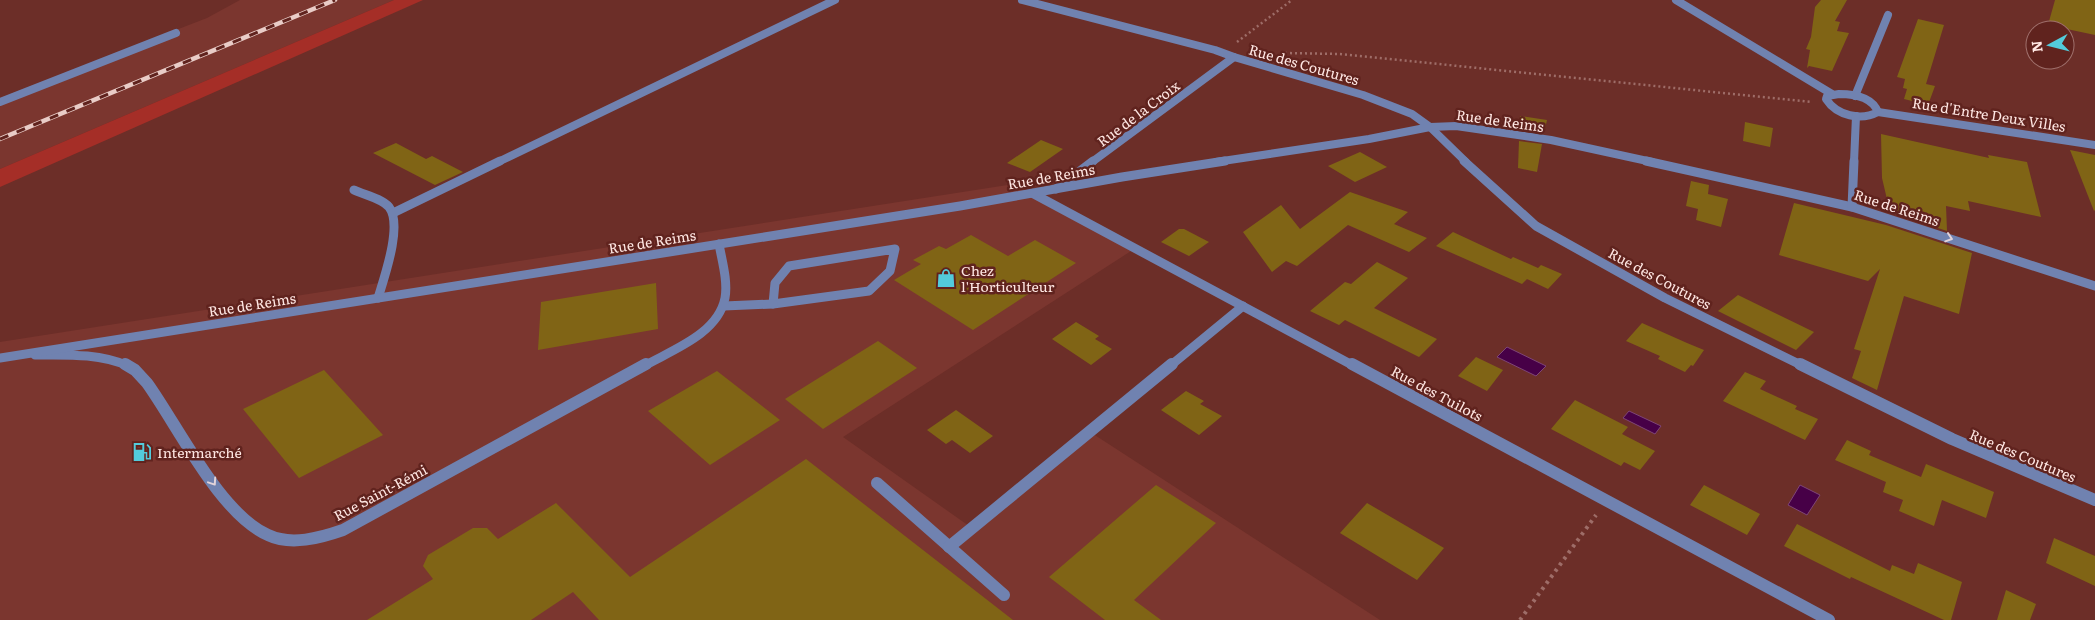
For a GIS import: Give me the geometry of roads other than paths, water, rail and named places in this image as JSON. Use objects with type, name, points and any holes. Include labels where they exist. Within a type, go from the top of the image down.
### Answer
[{"type":"street","points":[[393,213],[835,0]]},
{"type":"street","name":"Rue des Coutures","points":[[1022,0],[1205,48],[1363,95],[1412,114],[1430,127],[1536,226],[1665,298],[1934,431],[2095,500]]},
{"type":"street","points":[[1676,0],[1832,94],[1855,96],[1876,106],[1878,112],[1871,116],[1856,116],[1839,111],[1827,103],[1827,96],[1832,94]]},
{"type":"street","points":[[1855,96],[1888,15]]},
{"type":"street","points":[[0,102],[176,33]]},
{"type":"street","name":"Rue de la Croix","points":[[1056,189],[1234,57]]},
{"type":"street","name":"Rue d'Entre Deux Villes","points":[[1878,112],[2095,145]]},
{"type":"street","points":[[1852,207],[1856,116]]},
{"type":"street","name":"Rue de Reims","points":[[0,358],[1369,139],[1430,127],[1456,126],[1551,140],[1852,207],[2095,286]]},
{"type":"street","points":[[354,190],[388,206],[393,213],[392,248],[378,298]]},
{"type":"street","name":"Rue des Tuilots","points":[[1032,193],[1829,620]]},
{"type":"street","points":[[719,244],[726,283],[724,306],[773,304],[869,291],[890,271],[895,250],[789,266],[775,283],[773,304]]},
{"type":"street","name":"Rue Saint-Rémi","points":[[22,354],[86,356],[111,360],[135,369],[157,398],[228,504],[247,523],[268,536],[292,540],[316,540],[343,530],[693,339],[713,323],[724,306]]},
{"type":"street","points":[[949,547],[1243,306]]},
{"type":"street","points":[[877,483],[1004,595]]},
{"type":"railway","points":[[0,139],[335,0]]},
{"type":"place","name":"Chez l'Horticulteur","points":[[946,278]]},
{"type":"place","name":"Intermarché","points":[[142,452]]}]
